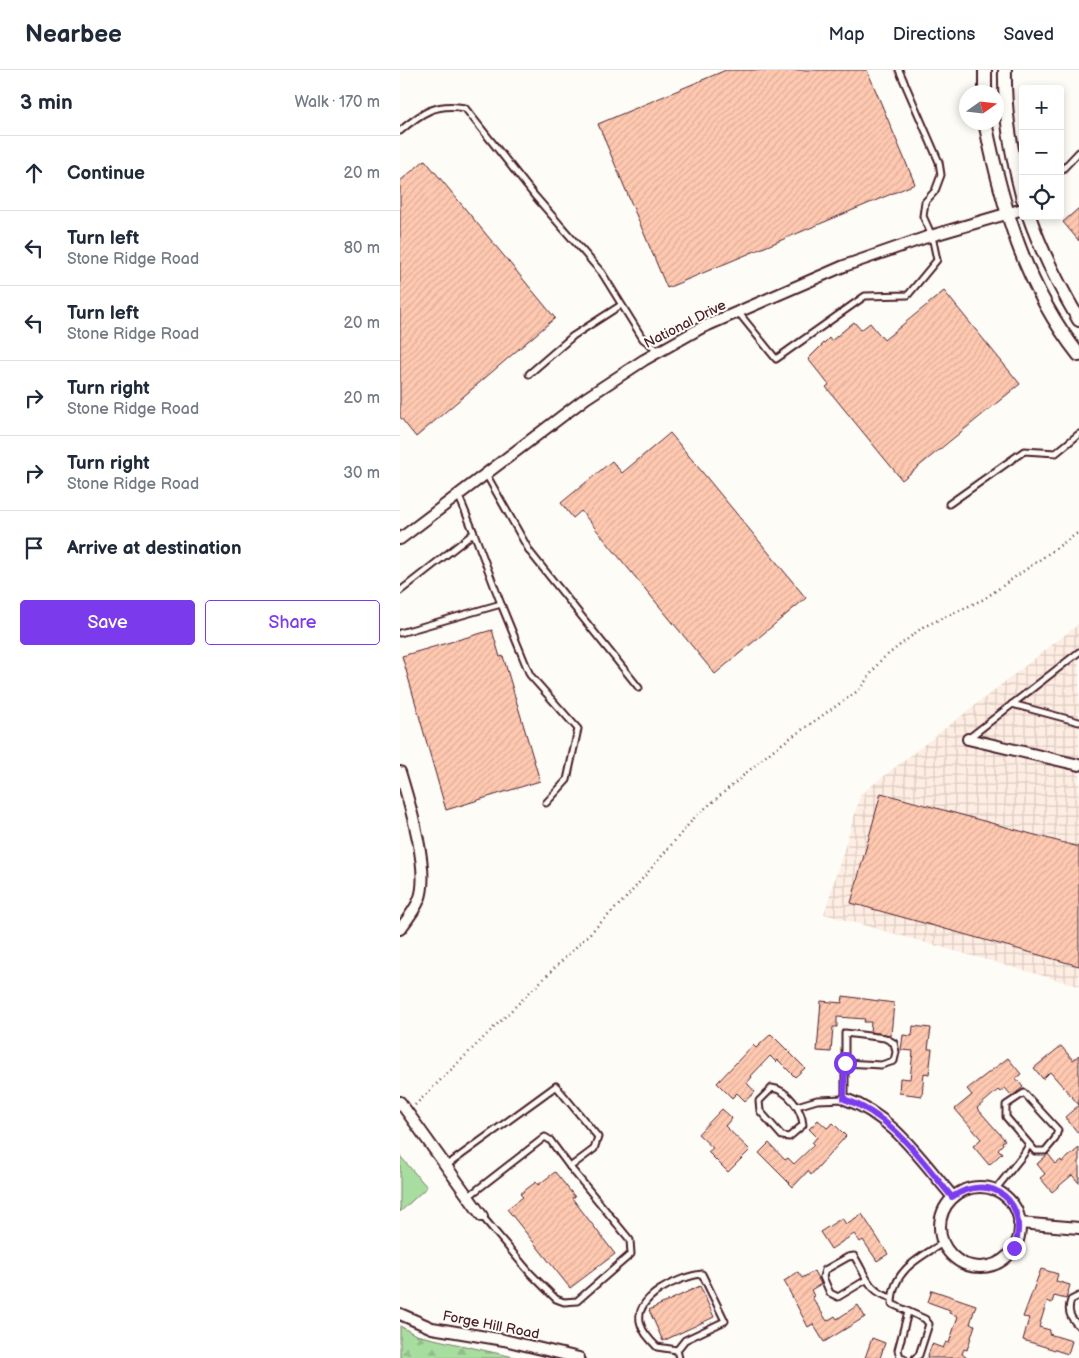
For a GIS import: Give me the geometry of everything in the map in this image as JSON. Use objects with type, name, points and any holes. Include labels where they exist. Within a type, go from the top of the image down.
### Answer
[{"type":"street","points":[[985,70],[985,85]]},
{"type":"street","points":[[1006,70],[1005,92],[1012,158],[1019,184]]},
{"type":"street","points":[[987,130],[998,185],[1028,268],[1049,311],[1079,355]]},
{"type":"street","name":"National Drive","points":[[400,539],[586,398],[660,351],[701,328],[844,266],[932,236],[1019,210]]},
{"type":"street","points":[[1030,220],[1039,245],[1059,286],[1079,320]]},
{"type":"street","points":[[968,739],[1079,765]]},
{"type":"street","points":[[400,772],[421,855],[422,885],[420,899],[400,928]]},
{"type":"street","points":[[844,1099],[873,1111],[900,1134],[952,1197]]},
{"type":"street","points":[[400,1102],[482,1216]]},
{"type":"street","points":[[973,1187],[995,1190],[1012,1203],[1020,1223],[1018,1236],[1014,1248],[1006,1257],[995,1264],[983,1267],[971,1266],[959,1261],[943,1243],[940,1231],[940,1218],[952,1197],[973,1187]]},
{"type":"street","points":[[1020,1223],[1079,1228]]},
{"type":"street","name":"Forge Hill Road","points":[[400,1314],[432,1328],[504,1340],[579,1358]]},
{"type":"lane","points":[[738,312],[776,359],[865,296],[908,295],[937,260],[932,236],[923,216],[925,202],[935,191],[941,175],[939,162],[899,70]]},
{"type":"lane","points":[[400,131],[432,108],[450,105],[465,108],[534,195],[602,273],[643,340],[660,351]]},
{"type":"lane","points":[[1064,168],[1079,152]]},
{"type":"lane","points":[[528,374],[580,331],[621,305]]},
{"type":"lane","points":[[948,504],[1024,451],[1056,453],[1079,434]]},
{"type":"lane","points":[[486,473],[530,552],[638,688]]},
{"type":"lane","points":[[458,494],[530,675],[578,729],[567,780],[546,803]]},
{"type":"lane","points":[[400,590],[474,533]]},
{"type":"lane","points":[[400,633],[501,604]]},
{"type":"lane","points":[[968,739],[1079,652]]},
{"type":"lane","points":[[1012,704],[1079,722]]},
{"type":"lane","points":[[797,1106],[817,1100],[844,1099],[845,1033],[885,1038],[894,1043],[896,1052],[894,1061],[887,1064],[845,1063]]},
{"type":"lane","points":[[446,1166],[556,1086],[598,1137],[594,1149],[570,1167]]},
{"type":"lane","points":[[772,1088],[779,1089],[797,1106],[802,1115],[804,1125],[789,1137],[782,1136],[760,1111],[759,1101],[772,1088]]},
{"type":"lane","points":[[1024,1093],[1058,1130],[1055,1139],[1046,1151],[1036,1152],[1029,1144],[1006,1117],[1006,1105],[1024,1093]]},
{"type":"lane","points":[[469,1196],[545,1136],[630,1240],[631,1254],[577,1300],[564,1302],[556,1299],[482,1216]]},
{"type":"lane","points":[[995,1190],[1023,1155],[1029,1144]]},
{"type":"lane","points":[[915,1358],[920,1355],[929,1324],[925,1319],[892,1304],[892,1298],[901,1274],[909,1264],[943,1243]]},
{"type":"lane","points":[[866,1280],[838,1297],[830,1293],[823,1276],[825,1270],[848,1257],[854,1256],[866,1280],[879,1294],[892,1298]]},
{"type":"lane","points":[[678,1350],[657,1347],[641,1325],[640,1314],[644,1304],[666,1285],[689,1275],[702,1274],[726,1321],[685,1340],[678,1350],[679,1358]]},
{"type":"lane","points":[[1079,1296],[1071,1300],[1068,1307],[1070,1316],[1079,1326]]},
{"type":"lane","points":[[904,1358],[900,1357],[898,1350],[908,1312]]},
{"type":"path","points":[[408,1112],[626,898],[702,811],[773,750],[859,690],[881,660],[923,627],[984,599],[1079,532]]},
{"type":"shaded area","points":[[1079,624],[1079,986],[824,914],[861,794]]},
{"type":"green space","points":[[400,1156],[427,1187],[400,1212]]},
{"type":"green space","points":[[400,1326],[416,1335],[518,1358],[400,1358]]},
{"type":"building","points":[[726,70],[867,70],[915,184],[667,288],[598,124]]},
{"type":"building","points":[[425,160],[555,318],[416,437],[400,417],[400,181]]},
{"type":"building","points":[[1079,208],[1079,241],[1063,222]]},
{"type":"building","points":[[944,291],[1020,384],[902,480],[826,387],[829,385],[808,359],[829,338],[831,341],[854,322],[861,330],[870,323],[884,340]]},
{"type":"building","points":[[670,433],[806,598],[715,674],[581,511],[573,518],[561,503],[612,461],[622,473]]},
{"type":"building","points":[[492,630],[500,657],[503,656],[540,781],[446,810],[402,656]]},
{"type":"building","points":[[881,793],[1079,847],[1079,966],[851,903]]},
{"type":"building","points":[[843,996],[894,1003],[891,1035],[870,1032],[871,1022],[864,1022],[865,1019],[837,1017],[837,1027],[833,1027],[831,1052],[817,1051],[821,1001],[842,1003]]},
{"type":"building","points":[[913,1026],[931,1028],[928,1049],[932,1049],[929,1074],[924,1073],[922,1096],[899,1093],[900,1078],[910,1079],[913,1051],[901,1050],[903,1035],[912,1036]]},
{"type":"building","points":[[771,1034],[805,1068],[795,1077],[778,1060],[776,1062],[770,1056],[747,1083],[755,1092],[745,1101],[737,1093],[732,1098],[717,1083],[753,1045],[756,1048]]},
{"type":"building","points":[[1061,1046],[1073,1060],[1079,1055],[1079,1105],[1050,1072],[1043,1079],[1034,1068]]},
{"type":"building","points":[[1008,1058],[1021,1074],[1016,1078],[1023,1087],[1012,1096],[1005,1088],[1000,1092],[998,1090],[977,1108],[1005,1140],[998,1149],[1002,1153],[989,1165],[973,1146],[981,1139],[955,1109],[972,1095],[967,1089]]},
{"type":"building","points":[[1079,1105],[1079,1134],[1065,1117]]},
{"type":"building","points":[[722,1109],[732,1118],[725,1126],[750,1150],[728,1172],[708,1152],[713,1148],[698,1134]]},
{"type":"building","points":[[818,1120],[827,1128],[833,1123],[846,1136],[811,1175],[808,1171],[793,1187],[759,1153],[769,1143],[785,1160],[788,1158],[794,1164],[814,1145],[812,1143],[817,1137],[809,1129]]},
{"type":"building","points":[[1079,1148],[1079,1183],[1072,1175],[1052,1192],[1040,1178],[1045,1174],[1037,1164],[1048,1154],[1056,1164],[1061,1160],[1062,1162]]},
{"type":"building","points":[[555,1172],[575,1197],[572,1198],[615,1254],[570,1288],[507,1209],[523,1197],[520,1194],[536,1182],[538,1185]]},
{"type":"building","points":[[862,1214],[888,1254],[877,1261],[863,1240],[860,1242],[854,1234],[831,1249],[820,1232],[842,1218],[846,1224]]},
{"type":"building","points":[[1041,1269],[1058,1274],[1056,1281],[1070,1285],[1066,1299],[1054,1296],[1052,1303],[1047,1301],[1039,1327],[1050,1330],[1049,1334],[1072,1341],[1068,1354],[1023,1340],[1029,1318],[1023,1317]]},
{"type":"building","points":[[814,1271],[821,1284],[811,1290],[814,1296],[812,1297],[827,1321],[835,1316],[837,1319],[858,1305],[865,1317],[824,1342],[813,1324],[808,1327],[784,1281],[798,1272],[802,1278]]},
{"type":"building","points":[[700,1286],[714,1317],[663,1341],[649,1310]]},
{"type":"building","points":[[932,1290],[976,1305],[970,1324],[975,1325],[967,1350],[964,1349],[962,1354],[967,1358],[927,1358],[932,1344],[943,1348],[946,1342],[949,1343],[958,1316],[949,1313],[950,1310],[928,1302]]},
{"type":"building","points":[[872,1338],[885,1343],[880,1358],[865,1358]]},
{"type":"route","points":[[845,1063],[844,1099],[873,1111],[900,1134],[952,1197],[962,1190],[973,1187],[984,1187],[1005,1195],[1012,1203],[1020,1223],[1014,1248]]}]
